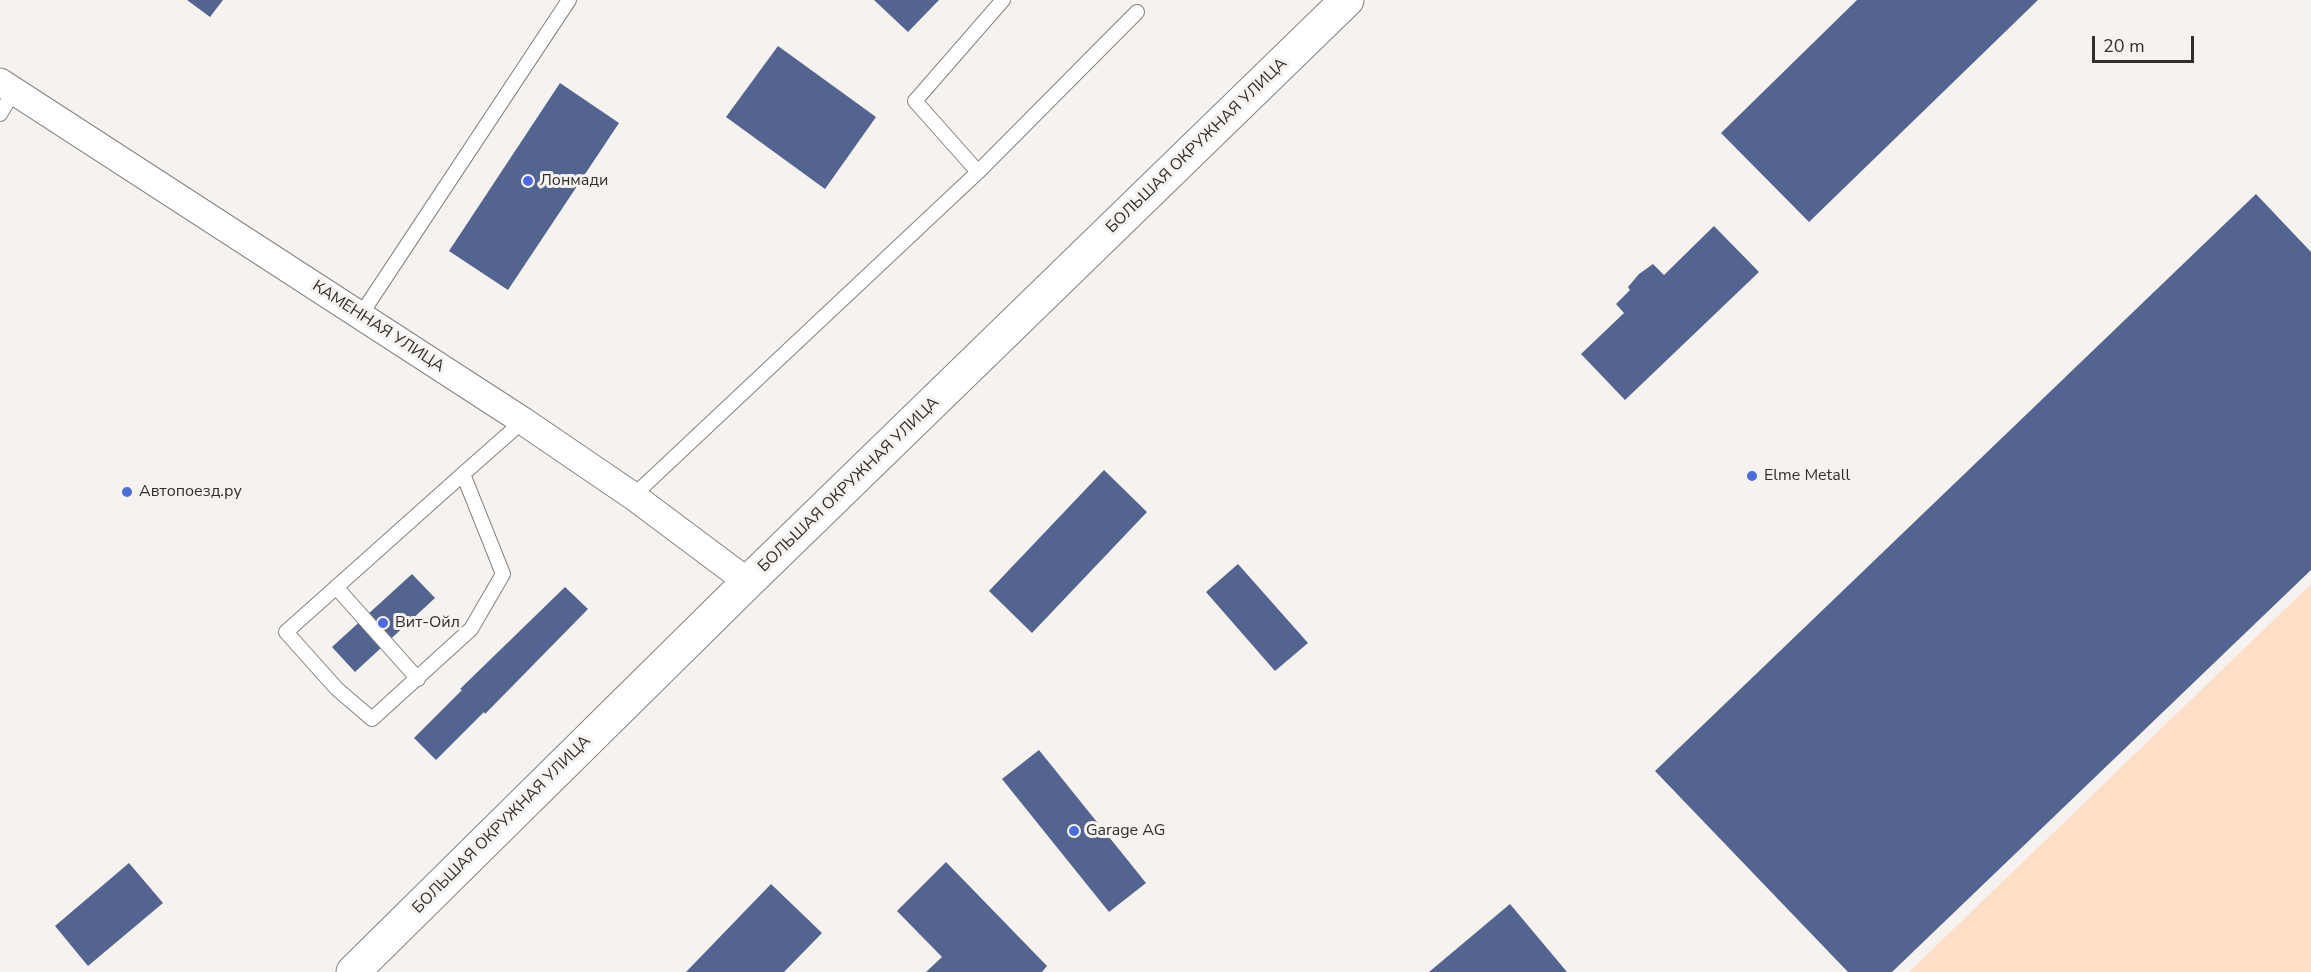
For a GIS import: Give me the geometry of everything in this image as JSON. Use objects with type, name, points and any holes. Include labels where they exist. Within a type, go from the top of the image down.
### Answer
[{"type":"main road","name":"БОЛЬШАЯ ОКРУЖНАЯ УЛИЦА","points":[[353,972],[748,582],[1347,0]]},
{"type":"street","name":"КАМЕННАЯ УЛИЦА","points":[[7,86],[523,421],[633,496],[748,582]]},
{"type":"lane","points":[[360,316],[569,0]]},
{"type":"lane","points":[[978,172],[915,101],[1003,0]]},
{"type":"lane","points":[[633,496],[978,172],[1137,12]]},
{"type":"lane","points":[[0,114],[7,86]]},
{"type":"lane","points":[[463,474],[503,574],[471,629],[372,718],[337,689],[286,632],[336,587],[463,474],[523,421]]},
{"type":"lane","points":[[336,587],[417,679]]},
{"type":"shaded area","points":[[2311,584],[2311,972],[1909,972]]},
{"type":"building","points":[[187,0],[223,0],[210,17]]},
{"type":"building","points":[[874,0],[939,0],[908,32]]},
{"type":"building","points":[[1857,0],[2038,0],[1809,222],[1721,133]]},
{"type":"building","points":[[778,46],[876,117],[825,189],[726,117]]},
{"type":"building","points":[[560,83],[619,123],[508,290],[449,251]]},
{"type":"building","points":[[2256,194],[2311,252],[2311,570],[1892,972],[1848,972],[1655,771]]},
{"type":"building","points":[[1714,226],[1759,272],[1625,400],[1581,354],[1624,313],[1616,304],[1630,290],[1628,287],[1639,274],[1653,264],[1664,275]]},
{"type":"building","points":[[1104,470],[1147,512],[1032,633],[989,591]]},
{"type":"building","points":[[1238,564],[1308,643],[1275,671],[1206,592]]},
{"type":"building","name":"Вит-Ойл","points":[[412,574],[435,598],[355,672],[332,647]]},
{"type":"building","points":[[565,587],[588,609],[485,714],[484,712],[436,760],[414,738],[462,690],[460,689]]},
{"type":"building","name":"Garage AG","points":[[1039,750],[1146,883],[1109,912],[1002,779]]},
{"type":"building","points":[[946,862],[1047,966],[1042,972],[926,972],[942,957],[897,911]]},
{"type":"building","points":[[129,863],[163,903],[88,966],[55,926]]},
{"type":"building","points":[[771,884],[822,933],[784,972],[686,972]]},
{"type":"building","points":[[1510,904],[1567,972],[1429,972]]},
{"type":"place","name":"Лонмади","points":[[528,181]]},
{"type":"place","name":"Elme Metall","points":[[1752,476]]},
{"type":"place","name":"Автопоезд.ру","points":[[127,492]]},
{"type":"place","name":"Вит-Ойл","points":[[383,623]]},
{"type":"place","name":"Garage AG","points":[[1074,831]]}]
